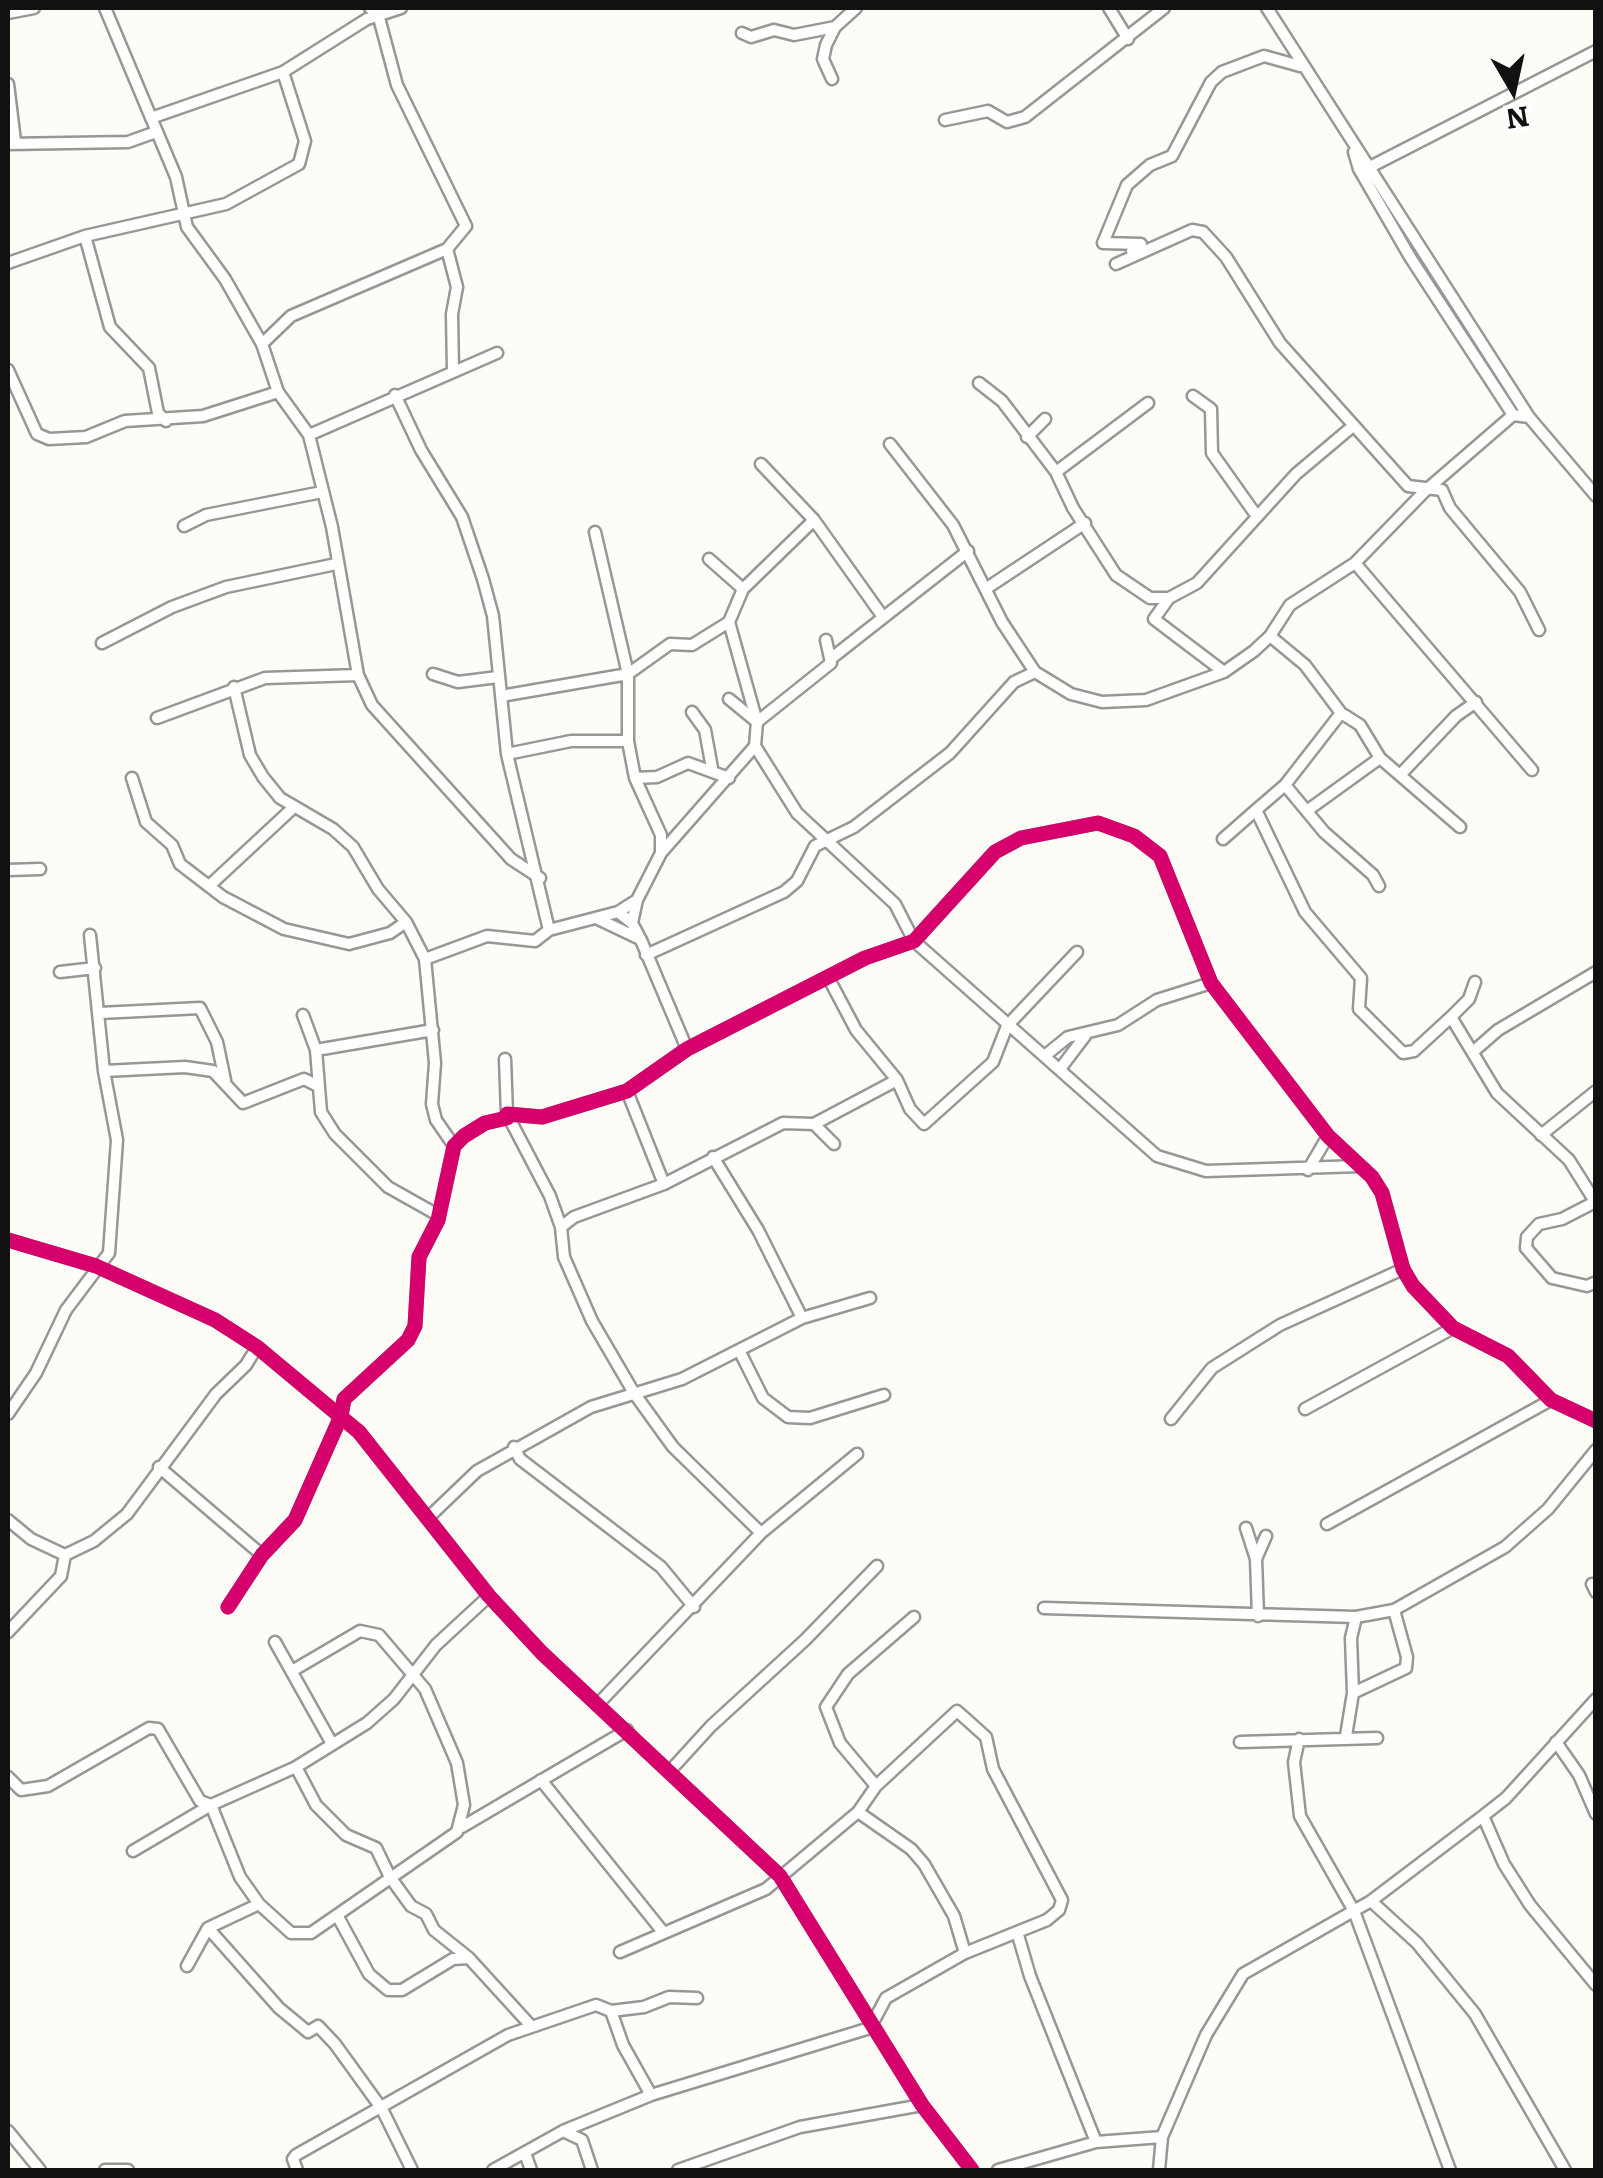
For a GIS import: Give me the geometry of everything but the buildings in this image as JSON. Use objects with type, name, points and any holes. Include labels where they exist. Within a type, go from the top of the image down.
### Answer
[{"type":"street","points":[[8,13],[34,8]]},
{"type":"street","points":[[151,118],[282,72],[374,11],[402,8]]},
{"type":"street","points":[[832,78],[824,59],[826,44],[835,26],[855,8]]},
{"type":"street","points":[[1109,8],[1128,39]]},
{"type":"street","points":[[945,120],[988,111],[1007,122],[1026,118],[1164,8]]},
{"type":"street","points":[[1267,8],[1529,417],[1596,496]]},
{"type":"street","points":[[110,9],[176,177],[187,227],[224,279],[262,344],[278,392],[309,436],[358,675],[372,705],[511,858],[540,878]]},
{"type":"street","points":[[262,344],[291,316],[447,249],[466,226],[398,85],[374,11]]},
{"type":"street","points":[[742,32],[751,37],[774,30],[794,35],[835,26]]},
{"type":"street","points":[[820,28],[826,44]]},
{"type":"street","points":[[1370,168],[1596,51]]},
{"type":"street","points":[[1301,66],[1264,56],[1222,72],[1211,82],[1172,156],[1150,165],[1127,186],[1103,243],[1141,244],[1116,264],[1192,230],[1203,232],[1226,257],[1280,343],[1408,486],[1442,490],[1450,508],[1520,592],[1539,630]]},
{"type":"street","points":[[8,263],[85,236],[226,204],[299,164],[305,142],[282,72]]},
{"type":"street","points":[[8,84],[11,143],[128,142],[156,132]]},
{"type":"street","points":[[1352,143],[1359,169],[1401,242],[1513,416]]},
{"type":"street","points":[[85,236],[110,327],[149,368],[158,412],[166,421]]},
{"type":"street","points":[[447,249],[457,286],[452,314],[453,372]]},
{"type":"street","points":[[309,436],[497,352]]},
{"type":"street","points":[[8,370],[42,438],[86,437],[126,421],[204,416],[278,392]]},
{"type":"street","points":[[979,382],[1002,401],[1056,472],[1116,575],[1150,598],[1169,598]]},
{"type":"street","points":[[395,395],[421,450],[462,517],[493,616],[507,754],[540,878],[549,930]]},
{"type":"street","points":[[1193,396],[1211,409],[1212,453],[1256,516]]},
{"type":"street","points":[[1056,472],[1148,403]]},
{"type":"street","points":[[890,444],[968,551],[1002,622],[1035,672],[1071,694],[1102,702],[1146,700],[1224,672],[1270,636],[1290,605],[1355,563],[1425,491],[1513,416],[1529,417]]},
{"type":"street","points":[[1027,437],[1045,419]]},
{"type":"street","points":[[1224,672],[1154,619],[1169,598],[1197,583],[1256,516],[1353,426]]},
{"type":"street","points":[[762,464],[814,520],[883,617]]},
{"type":"street","points":[[184,526],[206,514],[322,492]]},
{"type":"street","points":[[501,696],[628,674],[670,644],[692,645],[729,622],[743,589],[814,520]]},
{"type":"street","points":[[987,588],[1085,523]]},
{"type":"street","points":[[595,532],[628,674],[628,741],[635,778],[661,835],[661,853]]},
{"type":"street","points":[[757,722],[968,551]]},
{"type":"street","points":[[709,559],[743,589]]},
{"type":"street","points":[[1355,563],[1532,770]]},
{"type":"street","points":[[102,643],[172,607],[226,586],[336,564]]},
{"type":"street","points":[[632,923],[637,900],[661,853],[755,746],[757,722],[729,622]]},
{"type":"street","points":[[1270,636],[1305,665],[1341,713],[1360,725],[1380,758],[1460,827]]},
{"type":"street","points":[[826,640],[833,657]]},
{"type":"street","points":[[646,955],[784,892],[796,881],[815,846],[854,827],[950,753],[1014,682],[1035,672]]},
{"type":"street","points":[[433,674],[458,682],[498,677]]},
{"type":"street","points":[[157,718],[265,678],[358,675]]},
{"type":"street","points":[[234,687],[250,755],[280,798],[333,829],[354,847],[378,890],[406,922],[425,959],[432,1030],[432,1104],[436,1120],[454,1146]]},
{"type":"street","points":[[729,699],[757,722]]},
{"type":"street","points":[[1400,775],[1456,716],[1476,702]]},
{"type":"street","points":[[692,712],[705,730],[712,768]]},
{"type":"street","points":[[1222,839],[1286,785],[1341,713]]},
{"type":"street","points":[[507,754],[571,742],[628,741]]},
{"type":"street","points":[[755,746],[797,812],[895,904],[914,941],[1157,1156],[1206,1171],[1360,1166]]},
{"type":"street","points":[[1308,810],[1380,758]]},
{"type":"street","points":[[635,778],[657,776],[688,763],[712,768],[729,778]]},
{"type":"street","points":[[132,778],[146,822],[172,845],[180,864],[209,886],[284,929],[349,944],[390,932],[406,922]]},
{"type":"street","points":[[1286,785],[1324,832],[1373,875],[1379,886]]},
{"type":"street","points":[[209,886],[294,807]]},
{"type":"street","points":[[1256,810],[1305,912],[1360,978],[1359,1009],[1403,1053],[1414,1050],[1469,1000],[1475,982]]},
{"type":"street","points":[[507,1114],[542,1118],[628,1091],[686,1050],[890,947],[914,941],[995,852],[1021,838],[1098,823],[1134,836],[1160,856],[1210,983],[1328,1136],[1382,1194],[1403,1269],[1453,1328],[1508,1356],[1551,1400],[1596,1422]]},
{"type":"street","points":[[661,835],[674,835]]},
{"type":"street","points":[[8,870],[40,869]]},
{"type":"street","points":[[425,959],[487,936],[534,941],[549,930],[598,919],[637,900]]},
{"type":"street","points":[[618,912],[632,923],[686,1050]]},
{"type":"street","points":[[598,919],[640,940]]},
{"type":"street","points":[[8,1414],[36,1372],[66,1310],[109,1253],[117,1140],[104,1071],[90,935]]},
{"type":"street","points":[[828,977],[856,1030],[897,1080],[910,1110],[924,1124],[993,1062],[1007,1026],[1078,952]]},
{"type":"street","points":[[60,972],[95,968]]},
{"type":"street","points":[[1474,1050],[1498,1030],[1596,972]]},
{"type":"street","points":[[1046,1054],[1068,1037],[1118,1025],[1157,1000],[1210,983]]},
{"type":"street","points":[[100,1012],[200,1008],[217,1042],[225,1080]]},
{"type":"street","points":[[303,1015],[316,1050],[321,1112],[388,1187],[436,1214]]},
{"type":"street","points":[[1450,1016],[1497,1093],[1569,1160],[1595,1202],[1539,1224],[1527,1237],[1526,1248],[1552,1278],[1588,1286],[1596,1282]]},
{"type":"street","points":[[316,1050],[432,1030]]},
{"type":"street","points":[[1060,1069],[1086,1035]]},
{"type":"street","points":[[505,1059],[507,1114],[561,1227],[564,1257],[578,1290],[634,1393],[673,1447],[761,1533]]},
{"type":"street","points":[[104,1071],[185,1067],[213,1071],[243,1104],[304,1079],[316,1085]]},
{"type":"street","points":[[561,1227],[574,1217],[664,1184],[783,1123],[814,1124],[897,1080]]},
{"type":"street","points":[[628,1091],[664,1184]]},
{"type":"street","points":[[1541,1136],[1596,1092]]},
{"type":"street","points":[[228,1607],[262,1555],[295,1520],[341,1416],[344,1400],[408,1340],[415,1326],[418,1257],[438,1220],[436,1214],[454,1146],[484,1123],[507,1118],[507,1114]]},
{"type":"street","points":[[814,1124],[834,1144]]},
{"type":"street","points":[[1308,1170],[1328,1136]]},
{"type":"street","points":[[713,1157],[758,1230],[802,1318]]},
{"type":"street","points":[[8,1240],[96,1266],[215,1320],[258,1347],[341,1416],[384,1459],[488,1596],[542,1653],[780,1876],[922,2106],[972,2170]]},
{"type":"street","points":[[1172,1419],[1212,1368],[1280,1325],[1403,1269]]},
{"type":"street","points":[[429,1517],[476,1471],[590,1408],[682,1379],[802,1318],[870,1298]]},
{"type":"street","points":[[1305,1409],[1453,1328]]},
{"type":"street","points":[[8,1520],[31,1540],[64,1555],[94,1541],[126,1514],[159,1467],[258,1347]]},
{"type":"street","points":[[740,1352],[763,1398],[788,1417],[810,1418],[884,1395]]},
{"type":"street","points":[[1327,1524],[1551,1400]]},
{"type":"street","points":[[514,1447],[520,1459],[661,1567],[694,1606]]},
{"type":"street","points":[[1044,1608],[1356,1617],[1394,1610],[1505,1547],[1548,1509],[1596,1450]]},
{"type":"street","points":[[598,1704],[646,1649],[694,1606],[761,1533],[857,1454]]},
{"type":"street","points":[[159,1467],[262,1555]]},
{"type":"street","points":[[1246,1528],[1256,1559],[1258,1616]]},
{"type":"street","points":[[1256,1559],[1266,1536]]},
{"type":"street","points":[[8,1632],[61,1576],[64,1555]]},
{"type":"street","points":[[669,1772],[710,1726],[854,1594],[877,1566]]},
{"type":"street","points":[[133,1851],[212,1805],[296,1767],[366,1724],[394,1699],[412,1671],[488,1596]]},
{"type":"street","points":[[1353,1693],[1406,1668],[1394,1610]]},
{"type":"street","points":[[876,1786],[840,1743],[826,1707],[848,1674],[914,1616]]},
{"type":"street","points":[[1346,1736],[1353,1693],[1351,1638],[1356,1617]]},
{"type":"street","points":[[292,1670],[360,1631],[379,1635],[425,1689],[457,1763],[464,1805],[462,1827]]},
{"type":"street","points":[[275,1642],[331,1742]]},
{"type":"street","points":[[1158,2170],[1162,2137],[1206,2035],[1243,1974],[1371,1901],[1483,1816],[1596,1699]]},
{"type":"street","points":[[492,2170],[563,2131],[651,2095],[870,2028],[886,1998],[966,1953],[1018,1935],[1059,1910],[1062,1900],[993,1769],[986,1737],[962,1713],[952,1712],[876,1786],[858,1812],[766,1890],[620,1952]]},
{"type":"street","points":[[8,1777],[22,1790],[48,1786],[150,1728],[158,1728],[200,1801],[212,1805]]},
{"type":"street","points":[[212,1805],[240,1878],[259,1904],[291,1933],[301,1935],[337,1916],[462,1827],[627,1730]]},
{"type":"street","points":[[1240,1742],[1377,1738]]},
{"type":"street","points":[[1299,1739],[1294,1762],[1300,1816],[1354,1911],[1450,2170]]},
{"type":"street","points":[[1556,1742],[1579,1775],[1596,1814]]},
{"type":"street","points":[[296,1767],[316,1805],[346,1835],[376,1848],[390,1878],[411,1906],[426,1914],[434,1930],[469,1958],[532,2026]]},
{"type":"street","points":[[541,1780],[663,1932]]},
{"type":"street","points":[[858,1812],[911,1849],[924,1864],[954,1916],[966,1953]]},
{"type":"street","points":[[1483,1816],[1504,1864],[1530,1905],[1596,1986]]},
{"type":"street","points":[[1371,1901],[1417,1943],[1475,2014],[1564,2170]]},
{"type":"street","points":[[186,1966],[208,1928],[259,1904]]},
{"type":"street","points":[[337,1916],[369,1974],[388,1990],[402,1990],[453,1959],[469,1958]]},
{"type":"street","points":[[208,1928],[279,2008],[308,2032],[318,2026],[335,2044],[382,2110],[412,2170]]},
{"type":"street","points":[[1018,1935],[1030,1976],[1096,2142]]},
{"type":"street","points":[[297,2170],[293,2158],[296,2155],[382,2110],[460,2060],[532,2026],[596,2005],[611,2010],[644,2007],[669,1997],[697,1998]]},
{"type":"street","points":[[611,2010],[623,2045],[651,2095]]},
{"type":"street","points":[[678,2170],[800,2127],[922,2106]]},
{"type":"street","points":[[8,2131],[40,2170]]},
{"type":"street","points":[[563,2131],[582,2140],[592,2170]]},
{"type":"street","points":[[998,2170],[1096,2142],[1162,2137]]},
{"type":"street","points":[[526,2153],[531,2170]]},
{"type":"street","points":[[105,2170],[128,2170]]},
{"type":"cycle path","points":[[228,1607],[262,1555],[295,1520],[341,1416],[344,1399],[408,1340],[415,1326],[419,1257],[438,1220],[454,1146],[464,1136],[485,1123],[507,1118],[507,1114],[542,1117],[627,1091],[687,1049],[865,958],[914,941],[995,852],[1021,838],[1098,823],[1134,836],[1160,856],[1211,983],[1328,1136],[1372,1177],[1382,1193],[1403,1269],[1413,1286],[1453,1328],[1508,1356],[1551,1400],[1596,1421]]},
{"type":"cycle path","points":[[8,1240],[96,1266],[215,1320],[257,1347],[359,1432],[489,1596],[542,1653],[780,1876],[922,2105],[972,2170]]}]
